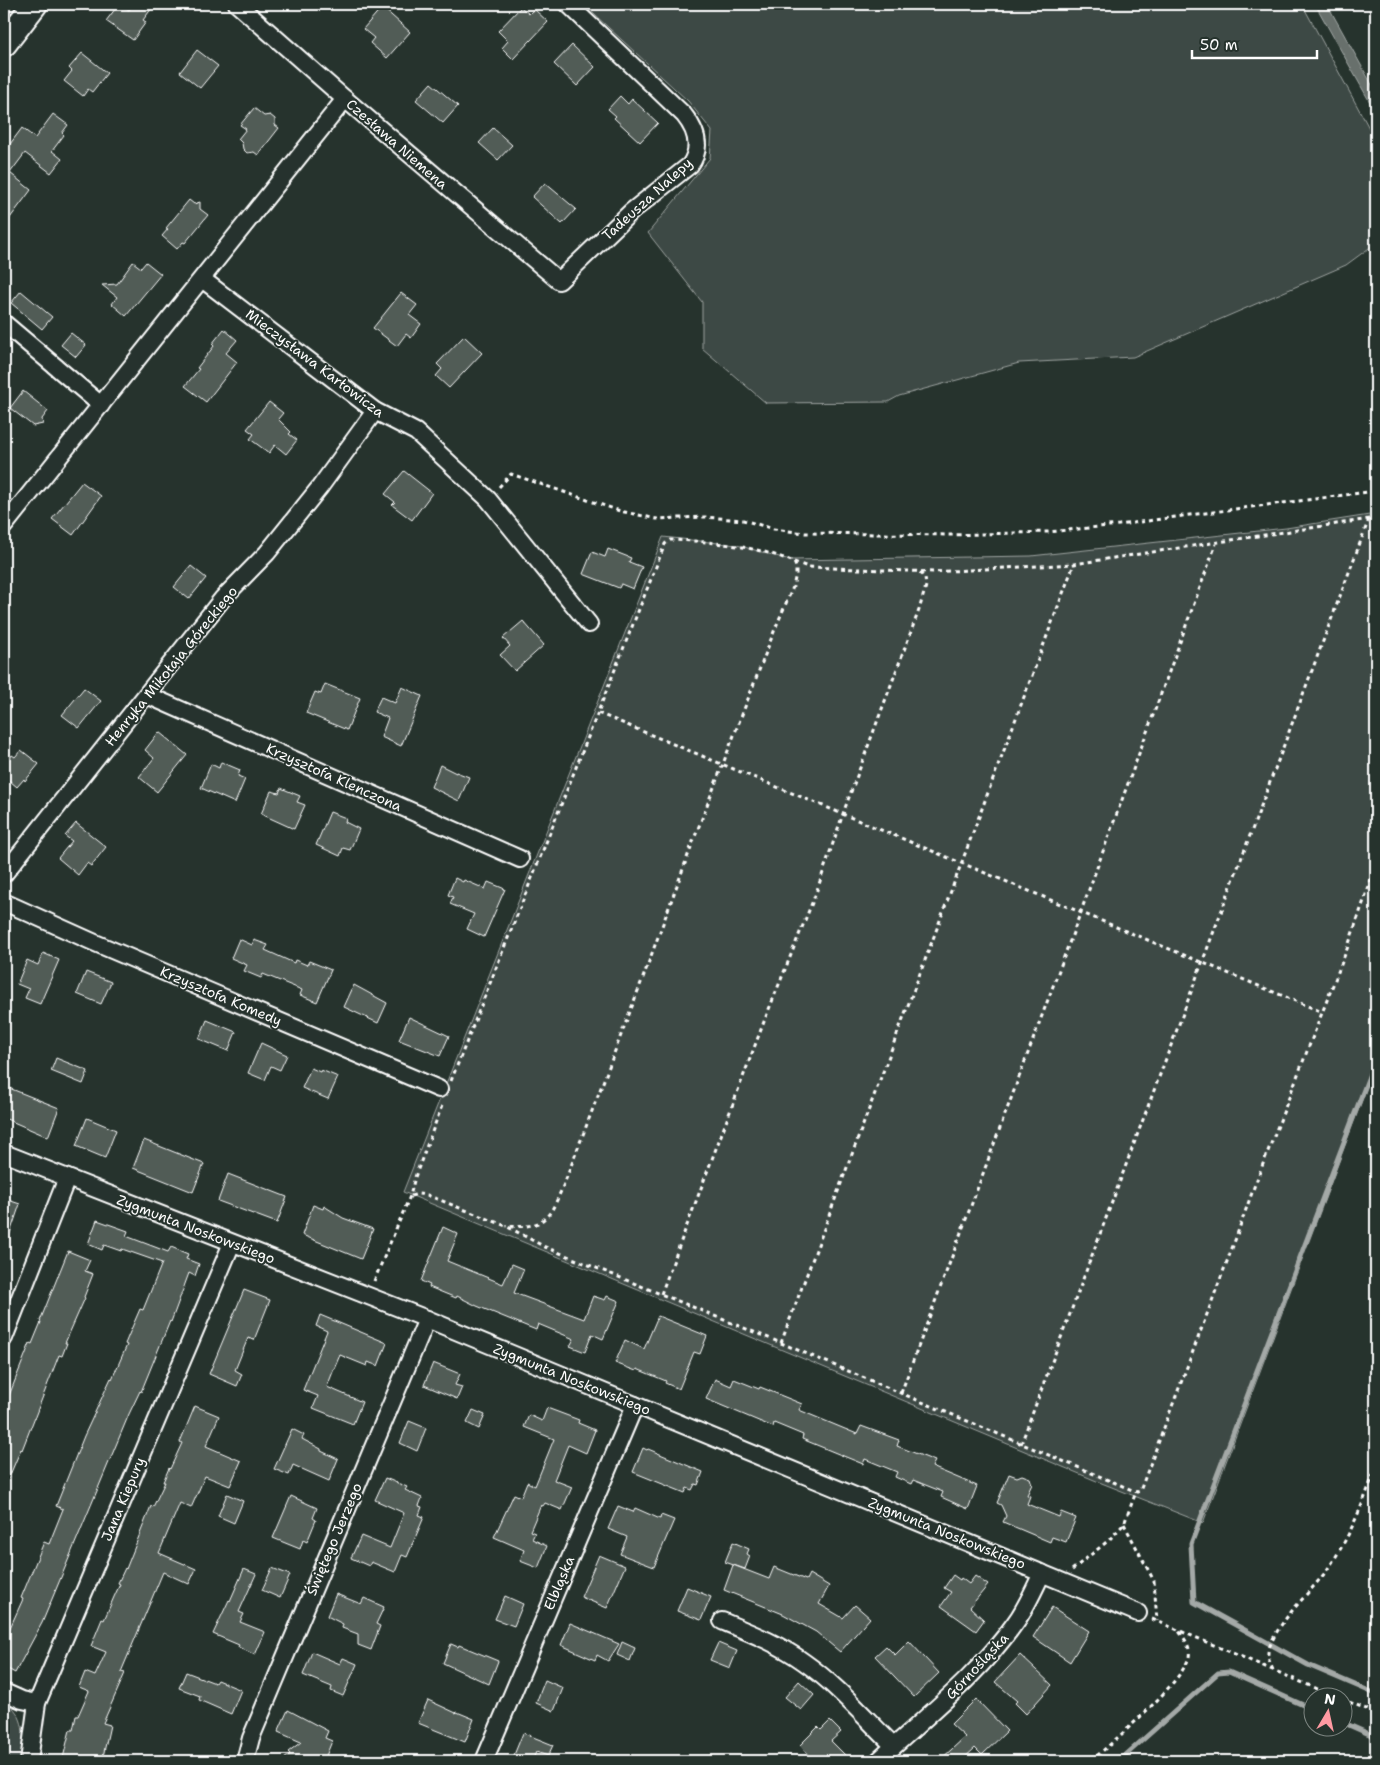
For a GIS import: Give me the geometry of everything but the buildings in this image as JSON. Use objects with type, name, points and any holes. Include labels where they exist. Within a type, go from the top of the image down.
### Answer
[{"type":"street","points":[[4,44],[35,4]]},
{"type":"street","name":"Czesława Niemena","points":[[237,4],[345,99],[559,281]]},
{"type":"street","name":"Tadeusza Nalepy","points":[[559,281],[632,211],[690,165],[698,147],[696,136],[684,115],[666,100],[568,4]]},
{"type":"street","points":[[4,526],[345,99]]},
{"type":"street","name":"Mieczysława Karłowicza","points":[[202,278],[375,411],[416,432],[488,499],[589,624]]},
{"type":"street","points":[[4,323],[101,405]]},
{"type":"street","name":"Henryka Mikołaja Góreckiego","points":[[4,874],[224,598],[267,554],[320,487],[375,411]]},
{"type":"street","name":"Krzysztofa Klenczona","points":[[147,695],[520,859]]},
{"type":"street","name":"Krzysztofa Komedy","points":[[4,902],[93,942],[445,1089]]},
{"type":"street","name":"Zygmunta Noskowskiego","points":[[4,1153],[427,1319],[1138,1613]]},
{"type":"street","points":[[4,1338],[67,1178]]},
{"type":"street","name":"Jana Kiepury","points":[[30,1760],[37,1703],[232,1243]]},
{"type":"street","name":"Świętego Jerzego","points":[[245,1761],[251,1738],[427,1319]]},
{"type":"street","name":"Elbląska","points":[[484,1761],[635,1405]]},
{"type":"street","name":"Górnośląska","points":[[878,1761],[962,1682],[1007,1634],[1023,1611],[1042,1573]]},
{"type":"street","points":[[722,1621],[766,1639],[805,1662],[834,1687],[894,1746]]},
{"type":"street","points":[[4,1692],[22,1700],[37,1703]]},
{"type":"path","points":[[488,499],[511,474],[620,511],[657,519],[705,517],[744,520],[774,529],[805,533],[952,535],[1048,532],[1119,525],[1376,491]]},
{"type":"path","points":[[372,1287],[410,1196],[445,1089],[665,544],[670,540],[690,540],[738,546],[808,567],[919,572],[1074,564],[1216,544],[1376,518]]},
{"type":"path","points":[[1021,1444],[1369,519]]},
{"type":"path","points":[[901,1394],[1216,544]]},
{"type":"path","points":[[506,1226],[522,1227],[536,1224],[546,1218],[566,1180],[774,629],[793,587],[796,574],[794,562]]},
{"type":"path","points":[[781,1343],[1074,564]]},
{"type":"path","points":[[661,1294],[765,1019],[816,893],[845,808],[919,610],[926,586],[925,577],[919,572]]},
{"type":"path","points":[[598,713],[1322,1012]]},
{"type":"path","points":[[410,1196],[418,1194],[427,1195],[506,1226],[545,1247],[781,1343],[1136,1492],[1140,1492],[1254,1187],[1347,949],[1376,866]]},
{"type":"path","points":[[1273,1670],[1268,1657],[1271,1643],[1295,1606],[1324,1574],[1341,1547],[1350,1531],[1376,1467]]},
{"type":"path","points":[[1070,1573],[1075,1566],[1109,1540],[1124,1524],[1136,1492]]},
{"type":"path","points":[[1124,1524],[1154,1581],[1157,1620]]},
{"type":"path","points":[[1138,1613],[1315,1688]]},
{"type":"path","points":[[1092,1761],[1160,1697],[1183,1670],[1189,1659],[1188,1644],[1177,1629]]},
{"type":"path","points":[[1352,1703],[1376,1713]]},
{"type":"shaded area","points":[[583,4],[1302,4],[1376,141],[1376,243],[1346,265],[1133,357],[1019,363],[899,396],[888,402],[766,403],[702,348],[702,302],[648,233],[710,158],[712,131],[688,101]]},
{"type":"shaded area","points":[[1315,4],[1327,4],[1376,92],[1376,113]]},
{"type":"shaded area","points":[[1376,514],[1376,1063],[1203,1523],[1099,1482],[403,1192],[663,537],[737,545],[790,560],[1031,556],[1286,528]]},
{"type":"shaded area","points":[[4,1700],[17,1713],[22,1727],[23,1735],[19,1761],[4,1761]]},
{"type":"waterway","points":[[1376,1058],[1191,1544],[1194,1602],[1308,1665],[1376,1694]]},
{"type":"waterway","points":[[1119,1761],[1218,1673],[1229,1672],[1302,1705]]},
{"type":"waterway","points":[[1352,1726],[1376,1737]]}]
